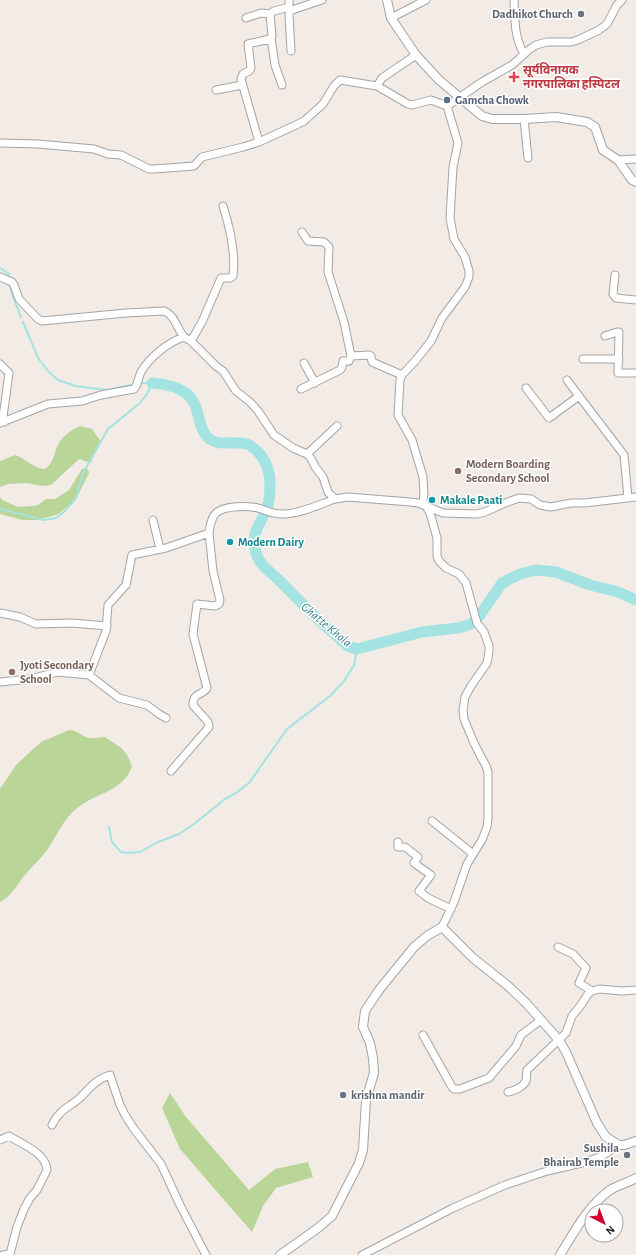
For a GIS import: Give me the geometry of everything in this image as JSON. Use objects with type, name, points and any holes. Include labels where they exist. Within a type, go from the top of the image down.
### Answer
[{"type":"street","points":[[246,18],[261,13],[270,14],[274,11],[290,6],[322,0]]},
{"type":"street","points":[[387,0],[391,18],[416,55],[439,80],[486,118],[524,119],[556,117],[587,122],[594,127],[602,150],[618,160],[632,180],[636,182]]},
{"type":"street","points":[[391,18],[426,0]]},
{"type":"street","points":[[514,0],[518,44],[524,54]]},
{"type":"street","points":[[447,106],[482,82],[512,65],[536,45],[547,42],[571,42],[594,32],[607,24],[617,5],[622,0]]},
{"type":"street","points":[[290,6],[291,51]]},
{"type":"street","points":[[270,14],[271,38],[275,66],[282,85]]},
{"type":"street","points":[[259,142],[242,85],[241,76],[251,68],[248,44],[271,38]]},
{"type":"street","points":[[377,86],[382,78],[416,55]]},
{"type":"street","points":[[0,143],[38,144],[94,149],[108,154],[122,155],[149,169],[160,169],[194,166],[202,158],[243,148],[296,125],[307,118],[323,104],[334,86],[340,80],[377,86],[412,105],[431,100],[447,106]]},
{"type":"street","points":[[216,90],[242,85]]},
{"type":"street","points":[[280,1255],[318,1228],[332,1216],[359,1163],[363,1150],[366,1100],[374,1073],[370,1043],[363,1027],[365,1011],[379,990],[414,946],[442,927],[451,909],[467,864],[482,840],[488,819],[488,772],[464,719],[463,710],[465,697],[484,668],[489,657],[488,646],[484,632],[477,622],[466,583],[459,574],[446,568],[439,561],[437,538],[427,507],[423,501],[423,477],[412,440],[398,415],[399,384],[402,375],[431,341],[438,324],[462,292],[468,282],[469,277],[465,257],[454,239],[450,218],[453,167],[458,143],[447,106]]},
{"type":"street","points":[[524,119],[528,158]]},
{"type":"street","points":[[618,160],[636,159]]},
{"type":"street","points":[[2,422],[48,404],[82,401],[101,395],[131,390],[136,386],[146,365],[156,355],[171,344],[188,339],[202,322],[221,278],[230,278],[233,276],[234,267],[231,237],[223,206]]},
{"type":"street","points":[[302,232],[308,241],[324,242],[329,247],[328,272],[344,322],[351,356],[349,361],[343,362],[340,370],[302,389]]},
{"type":"street","points":[[615,275],[613,294],[616,298],[636,300]]},
{"type":"street","points":[[0,277],[12,282],[19,299],[38,319],[42,321],[126,313],[164,311],[170,314],[188,339],[212,363],[224,371],[236,391],[250,402],[258,411],[274,435],[310,457],[323,477],[328,492],[334,499]]},
{"type":"street","points":[[605,336],[619,332],[618,373],[636,373]]},
{"type":"street","points":[[351,356],[369,355],[371,356],[374,364],[402,375]]},
{"type":"street","points":[[583,359],[619,359]]},
{"type":"street","points":[[304,363],[315,383]]},
{"type":"street","points":[[0,364],[9,373],[2,422]]},
{"type":"street","points":[[567,380],[624,455],[628,498]]},
{"type":"street","points":[[526,388],[549,418],[579,396]]},
{"type":"street","points":[[307,454],[337,426]]},
{"type":"street","points":[[172,771],[209,727],[208,722],[193,705],[196,696],[207,688],[193,634],[197,604],[215,606],[219,604],[220,600],[213,571],[209,533],[210,523],[216,513],[229,508],[246,506],[275,514],[294,513],[334,499],[348,497],[410,502],[443,513],[477,514],[486,512],[519,498],[531,499],[540,505],[551,507],[571,503],[585,503],[636,497]]},
{"type":"street","points":[[153,520],[160,549]]},
{"type":"street","points":[[89,675],[106,631],[108,605],[126,585],[132,555],[160,549],[209,533]]},
{"type":"street","points":[[0,613],[20,616],[36,624],[72,623],[107,626]]},
{"type":"street","points":[[0,682],[30,679],[58,672],[89,675],[119,698],[147,705],[166,718]]},
{"type":"street","points":[[432,821],[473,854]]},
{"type":"street","points":[[398,842],[398,847],[405,847],[418,857],[414,863],[431,875],[419,891],[428,898],[451,909]]},
{"type":"street","points":[[442,927],[472,958],[507,985],[526,1003],[559,1040],[566,1052],[597,1123],[606,1137],[619,1145]]},
{"type":"street","points":[[558,947],[573,954],[586,968],[579,983],[592,991]]},
{"type":"street","points":[[508,1092],[515,1091],[523,1085],[526,1079],[527,1070],[566,1033],[572,1016],[588,994],[599,989],[622,991],[636,990]]},
{"type":"street","points":[[423,1035],[452,1087],[454,1089],[460,1089],[489,1078],[516,1046],[521,1035],[541,1020]]},
{"type":"street","points":[[52,1125],[59,1113],[82,1096],[94,1083],[110,1075],[122,1111],[161,1164],[206,1255]]},
{"type":"street","points":[[0,1140],[9,1136],[22,1142],[44,1161],[47,1170],[37,1190],[27,1203],[17,1227],[10,1254],[3,1255]]},
{"type":"street","points":[[362,1255],[453,1208],[505,1186],[547,1171],[596,1158],[619,1145],[636,1141]]},
{"type":"street","points":[[560,1255],[580,1222],[598,1200],[612,1189],[636,1178]]},
{"type":"green space","points":[[80,426],[92,429],[100,440],[91,463],[79,459],[51,485],[42,486],[27,483],[8,484],[0,487],[0,461],[15,455],[41,469],[45,469],[52,462],[57,447],[63,437]]},
{"type":"green space","points":[[87,468],[89,473],[75,501],[58,514],[39,520],[22,520],[0,514],[0,497],[2,500],[18,507],[38,505],[46,499],[55,499],[69,490],[82,469]]},
{"type":"green space","points":[[69,730],[89,738],[105,737],[125,752],[132,767],[127,776],[114,788],[82,804],[70,814],[44,854],[9,895],[0,902],[0,789],[16,765],[41,742]]},
{"type":"green space","points":[[170,1093],[186,1117],[249,1190],[275,1169],[308,1162],[313,1177],[276,1188],[263,1206],[252,1232],[180,1149],[162,1108]]},
{"type":"waterway","points":[[0,268],[9,274],[8,277]]},
{"type":"waterway","points":[[7,284],[10,286],[21,317]]},
{"type":"waterway","points":[[23,322],[38,358],[48,371],[58,380],[75,386],[107,390],[136,384]]},
{"type":"waterway","points":[[0,509],[44,520],[56,518],[64,512],[76,498],[83,473],[108,429],[140,403],[147,394],[152,383],[140,383]]},
{"type":"waterway","name":"Ghatte Khola","points":[[152,383],[171,386],[188,395],[195,405],[200,424],[209,439],[219,443],[247,444],[254,448],[262,456],[269,471],[270,493],[267,508],[255,534],[254,546],[257,557],[265,568],[348,646],[357,649],[422,632],[458,628],[471,624],[478,618],[502,583],[520,574],[536,570],[556,572],[590,585],[618,592],[636,600]]},
{"type":"waterway","points":[[109,827],[112,842],[121,852],[128,853],[140,852],[158,842],[179,834],[194,824],[225,799],[249,783],[287,729],[330,696],[344,681],[354,665],[357,649]]},
{"type":"place","name":"Dadhikot Church","points":[[581,14]]},
{"type":"place","name":"सूर्यविनायक नगरपालिका हस्पिटल","points":[[514,77]]},
{"type":"place","name":"Gamcha Chowk","points":[[447,100]]},
{"type":"place","name":"Modern Boarding Secondary School","points":[[458,471]]},
{"type":"place","name":"Makale Paati","points":[[432,500]]},
{"type":"place","name":"Modern Dairy","points":[[230,542]]},
{"type":"place","name":"Jyoti Secondary School","points":[[12,672]]},
{"type":"place","name":"krishna mandir","points":[[343,1095]]},
{"type":"place","name":"Sushila Bhairab Temple","points":[[627,1155]]}]
